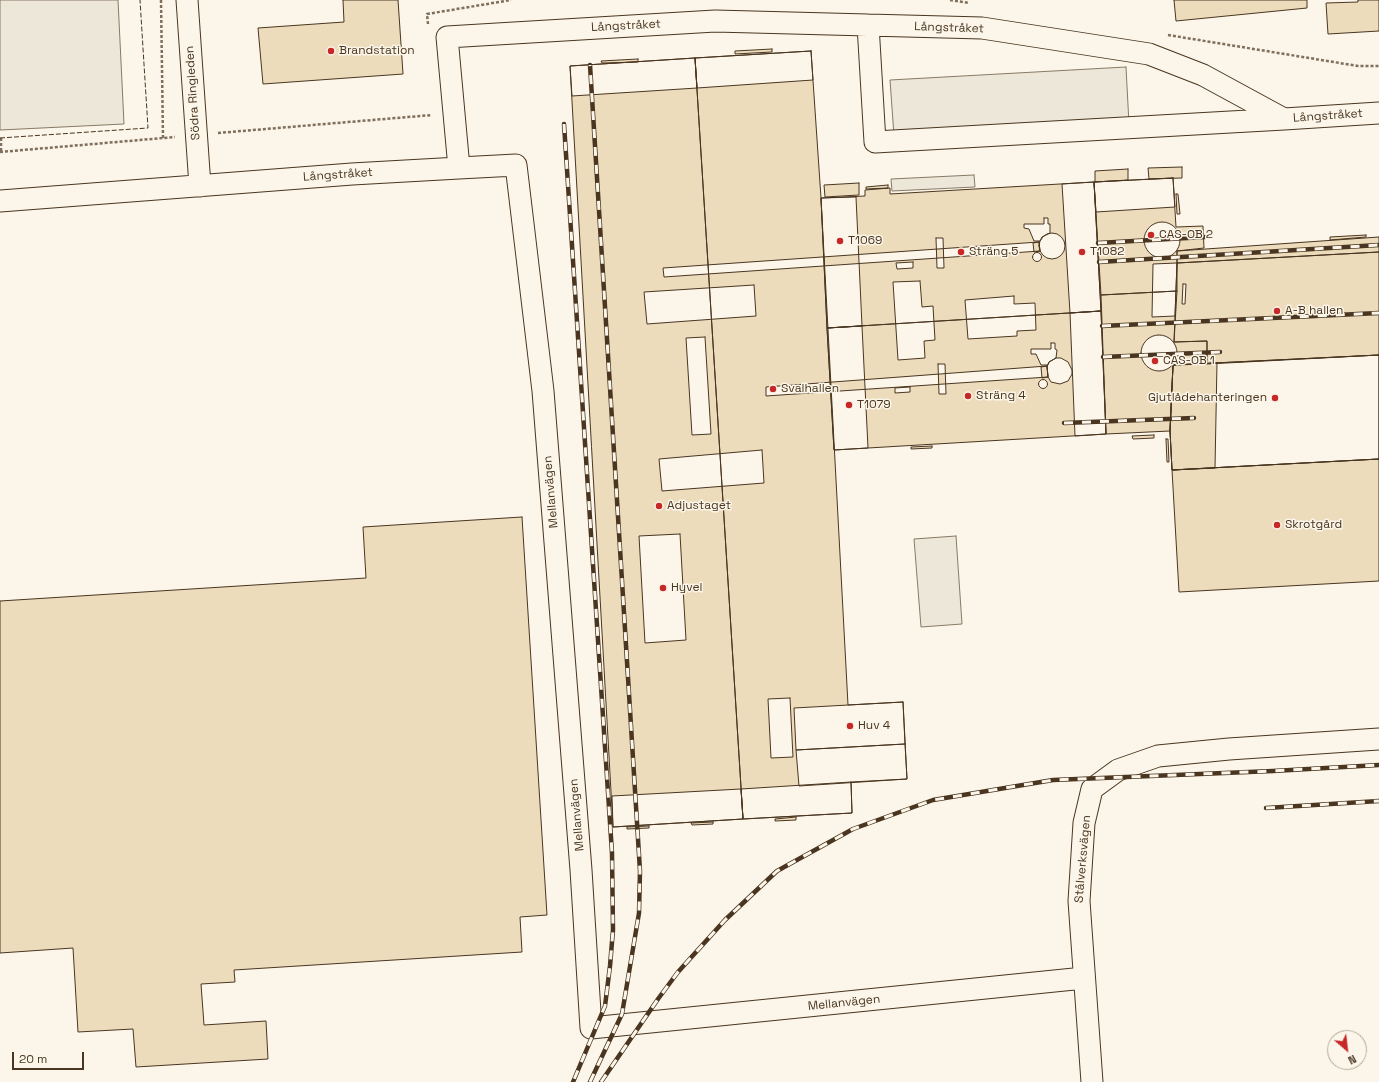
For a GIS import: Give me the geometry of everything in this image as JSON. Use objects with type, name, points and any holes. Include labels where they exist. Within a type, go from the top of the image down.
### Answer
[{"type":"street","name":"Södra Ringleden","points":[[187,0],[200,186]]},
{"type":"street","name":"Långstråket","points":[[0,201],[352,174],[459,168],[447,37],[715,21],[982,28],[1148,54],[1202,75],[1284,119],[1379,113]]},
{"type":"street","points":[[868,25],[875,142],[1284,119]]},
{"type":"street","name":"Mellanvägen","points":[[459,168],[516,165],[543,391],[581,870],[591,1028],[1084,978]]},
{"type":"street","name":"Stålverksvägen","points":[[1092,1082],[1079,901],[1084,823],[1092,789],[1118,770],[1158,756],[1229,749],[1379,739]]},
{"type":"path","points":[[161,0],[163,138]]},
{"type":"path","points":[[428,29],[427,14],[511,0]]},
{"type":"path","points":[[218,133],[434,114]]},
{"type":"path","points":[[1,138],[1,152],[179,137]]},
{"type":"shaded area","points":[[0,0],[118,0],[124,124],[0,130]]},
{"type":"shaded area","points":[[1126,67],[1129,124],[894,136],[890,80]]},
{"type":"shaded area","points":[[974,175],[975,187],[892,191],[891,179]]},
{"type":"shaded area","points":[[956,536],[962,624],[921,627],[914,539]]},
{"type":"building","name":"Brandstation","points":[[343,0],[398,0],[403,74],[263,84],[258,28],[344,22]]},
{"type":"building","points":[[1174,0],[1307,0],[1307,8],[1176,21]]},
{"type":"building","points":[[1358,0],[1379,0],[1379,31],[1328,34],[1326,3],[1358,2]]},
{"type":"building","points":[[772,49],[772,52],[735,54],[735,51]]},
{"type":"building","name":"Svalhallen","points":[[811,51],[821,198],[848,705],[903,702],[907,779],[851,782],[852,813],[743,819],[695,58]]},
{"type":"building","points":[[811,51],[813,80],[697,88],[695,58]]},
{"type":"building","name":"Adjustaget","points":[[695,58],[743,819],[613,827],[570,66]]},
{"type":"building","points":[[695,58],[697,88],[572,96],[570,66]]},
{"type":"building","points":[[638,59],[638,62],[602,63],[601,61]]},
{"type":"building","points":[[1182,167],[1182,178],[1149,179],[1148,168]]},
{"type":"building","points":[[1128,169],[1128,180],[1095,182],[1095,171]]},
{"type":"building","points":[[1173,178],[1175,207],[1096,212],[1094,182]]},
{"type":"building","name":"CAS-OB 2","points":[[1173,178],[1176,227],[1203,226],[1204,248],[1177,251],[1177,291],[1101,295],[1094,182]]},
{"type":"building","name":"Sträng 5","points":[[1094,182],[1101,311],[827,328],[821,198],[865,196],[865,190],[890,188],[890,194]]},
{"type":"building","name":"T1082","points":[[1094,182],[1101,311],[1070,313],[1062,184]]},
{"type":"building","points":[[859,183],[859,195],[825,197],[824,185]]},
{"type":"building","points":[[888,185],[888,188],[866,189],[866,187]]},
{"type":"building","points":[[1176,194],[1178,194],[1180,214],[1177,214]]},
{"type":"building","name":"T1069","points":[[856,197],[862,326],[827,328],[821,198]]},
{"type":"building","points":[[1044,218],[1048,218],[1050,233],[1042,237],[1040,241],[1034,241],[1029,229],[1024,228],[1024,224],[1044,224]]},
{"type":"building","points":[[1166,222],[1175,227],[1179,233],[1179,247],[1175,253],[1166,258],[1158,258],[1149,253],[1145,247],[1144,236],[1149,227],[1155,223]]},
{"type":"building","points":[[1052,233],[1061,237],[1065,246],[1061,255],[1052,259],[1043,255],[1039,246],[1043,237]]},
{"type":"building","points":[[1366,235],[1366,237],[1330,240],[1330,237]]},
{"type":"building","points":[[1379,237],[1379,252],[1177,263],[1177,251]]},
{"type":"building","points":[[936,238],[943,238],[944,268],[937,268]]},
{"type":"building","points":[[1039,242],[1040,251],[664,277],[663,268]]},
{"type":"building","points":[[1039,242],[1040,251],[1034,252],[1033,243]]},
{"type":"building","name":"A-B hallen","points":[[1379,252],[1379,355],[1207,364],[1207,341],[1174,342],[1177,263]]},
{"type":"building","points":[[1035,253],[1039,253],[1041,257],[1039,261],[1035,261],[1033,259],[1033,255]]},
{"type":"building","points":[[913,262],[913,268],[897,269],[896,263]]},
{"type":"building","points":[[1177,263],[1175,316],[1152,317],[1153,264]]},
{"type":"building","points":[[920,281],[922,307],[933,306],[935,340],[924,341],[925,358],[898,360],[893,282]]},
{"type":"building","points":[[1183,284],[1186,284],[1185,304],[1182,304]]},
{"type":"building","points":[[754,285],[756,316],[647,324],[644,292]]},
{"type":"building","name":"CAS-OB 1","points":[[1177,291],[1174,342],[1207,341],[1207,364],[1173,365],[1170,431],[1106,434],[1101,295]]},
{"type":"building","points":[[1014,296],[1014,304],[1035,303],[1036,330],[1017,331],[1017,336],[968,339],[965,300]]},
{"type":"building","name":"Sträng 4","points":[[1101,311],[1106,434],[834,450],[827,328]]},
{"type":"building","points":[[1101,311],[1106,434],[1075,436],[1070,313]]},
{"type":"building","name":"T1079","points":[[862,326],[868,448],[834,450],[827,328]]},
{"type":"building","points":[[1163,335],[1172,340],[1176,346],[1176,360],[1172,366],[1163,371],[1155,371],[1146,366],[1142,360],[1141,349],[1146,340],[1152,336]]},
{"type":"building","points":[[705,337],[711,434],[692,435],[686,338]]},
{"type":"building","points":[[1051,343],[1055,343],[1055,349],[1057,350],[1056,358],[1049,362],[1048,365],[1041,365],[1036,354],[1031,354],[1031,349],[1051,349]]},
{"type":"building","name":"Gjutlådehanteringen","points":[[1379,355],[1379,459],[1172,470],[1170,431],[1173,365]]},
{"type":"building","name":"Gjutlådehanteringen","points":[[1379,355],[1379,459],[1172,470],[1170,431],[1173,365]]},
{"type":"building","points":[[1056,358],[1061,358],[1068,362],[1072,370],[1072,374],[1068,381],[1060,384],[1051,382],[1048,377],[1047,366],[1049,362]]},
{"type":"building","points":[[1217,363],[1215,468],[1172,470],[1170,431],[1173,365]]},
{"type":"building","points":[[938,364],[945,364],[946,394],[939,394]]},
{"type":"building","points":[[1047,366],[1048,377],[766,396],[766,387]]},
{"type":"building","points":[[1047,366],[1048,377],[1042,378],[1041,367]]},
{"type":"building","points":[[1041,380],[1045,380],[1047,384],[1045,388],[1041,388],[1039,386],[1039,382]]},
{"type":"building","points":[[910,387],[910,392],[895,393],[895,388]]},
{"type":"building","points":[[1154,435],[1154,438],[1133,439],[1132,436]]},
{"type":"building","points":[[1166,439],[1168,439],[1169,462],[1167,462]]},
{"type":"building","points":[[932,446],[932,448],[911,449],[911,447]]},
{"type":"building","points":[[762,450],[764,483],[662,491],[659,459]]},
{"type":"building","name":"Skrotgård","points":[[1379,459],[1379,581],[1179,592],[1172,470]]},
{"type":"building","points":[[522,517],[547,915],[520,917],[522,952],[234,970],[235,982],[201,984],[204,1025],[266,1021],[268,1059],[136,1067],[133,1029],[78,1032],[73,948],[0,953],[0,601],[366,578],[363,527]]},
{"type":"building","name":"Hyvel","points":[[680,534],[686,640],[645,643],[639,536]]},
{"type":"building","points":[[790,698],[793,757],[771,758],[768,699]]},
{"type":"building","name":"Huv 4","points":[[903,702],[905,744],[796,750],[794,708]]},
{"type":"building","points":[[905,744],[907,779],[799,786],[796,750]]},
{"type":"building","points":[[851,782],[852,813],[743,819],[741,789]]},
{"type":"building","points":[[741,789],[743,819],[613,827],[612,796]]},
{"type":"building","points":[[796,817],[796,820],[775,821],[775,819]]},
{"type":"building","points":[[713,822],[713,824],[692,825],[691,823]]},
{"type":"building","points":[[649,826],[649,828],[627,829],[627,827]]},
{"type":"railway","points":[[590,65],[640,871],[639,913],[622,1014],[590,1082]]},
{"type":"railway","points":[[564,124],[612,853],[613,930],[605,1006],[573,1082]]},
{"type":"railway","points":[[1098,243],[1205,237]]},
{"type":"railway","points":[[1099,262],[1379,245]]},
{"type":"railway","points":[[1102,326],[1379,313]]},
{"type":"railway","points":[[1103,357],[1220,352]]},
{"type":"railway","points":[[1064,423],[1194,418]]},
{"type":"railway","points":[[601,1082],[678,972],[725,920],[777,871],[853,829],[933,800],[1053,780],[1379,765]]},
{"type":"railway","points":[[1266,808],[1379,801]]},
{"type":"fence","points":[[0,138],[148,128],[140,0]]},
{"type":"place","name":"Brandstation","points":[[331,51]]},
{"type":"place","name":"CAS-OB 2","points":[[1151,235]]},
{"type":"place","name":"T1069","points":[[840,241]]},
{"type":"place","name":"Sträng 5","points":[[961,252]]},
{"type":"place","name":"T1082","points":[[1082,252]]},
{"type":"place","name":"A-B hallen","points":[[1277,311]]},
{"type":"place","name":"CAS-OB 1","points":[[1155,361]]},
{"type":"place","name":"Svalhallen","points":[[773,389]]},
{"type":"place","name":"Sträng 4","points":[[968,396]]},
{"type":"place","name":"Gjutlådehanteringen","points":[[1275,398]]},
{"type":"place","name":"T1079","points":[[849,405]]},
{"type":"place","name":"Adjustaget","points":[[659,506]]},
{"type":"place","name":"Skrotgård","points":[[1277,525]]},
{"type":"place","name":"Hyvel","points":[[663,588]]},
{"type":"place","name":"Huv 4","points":[[850,726]]}]
